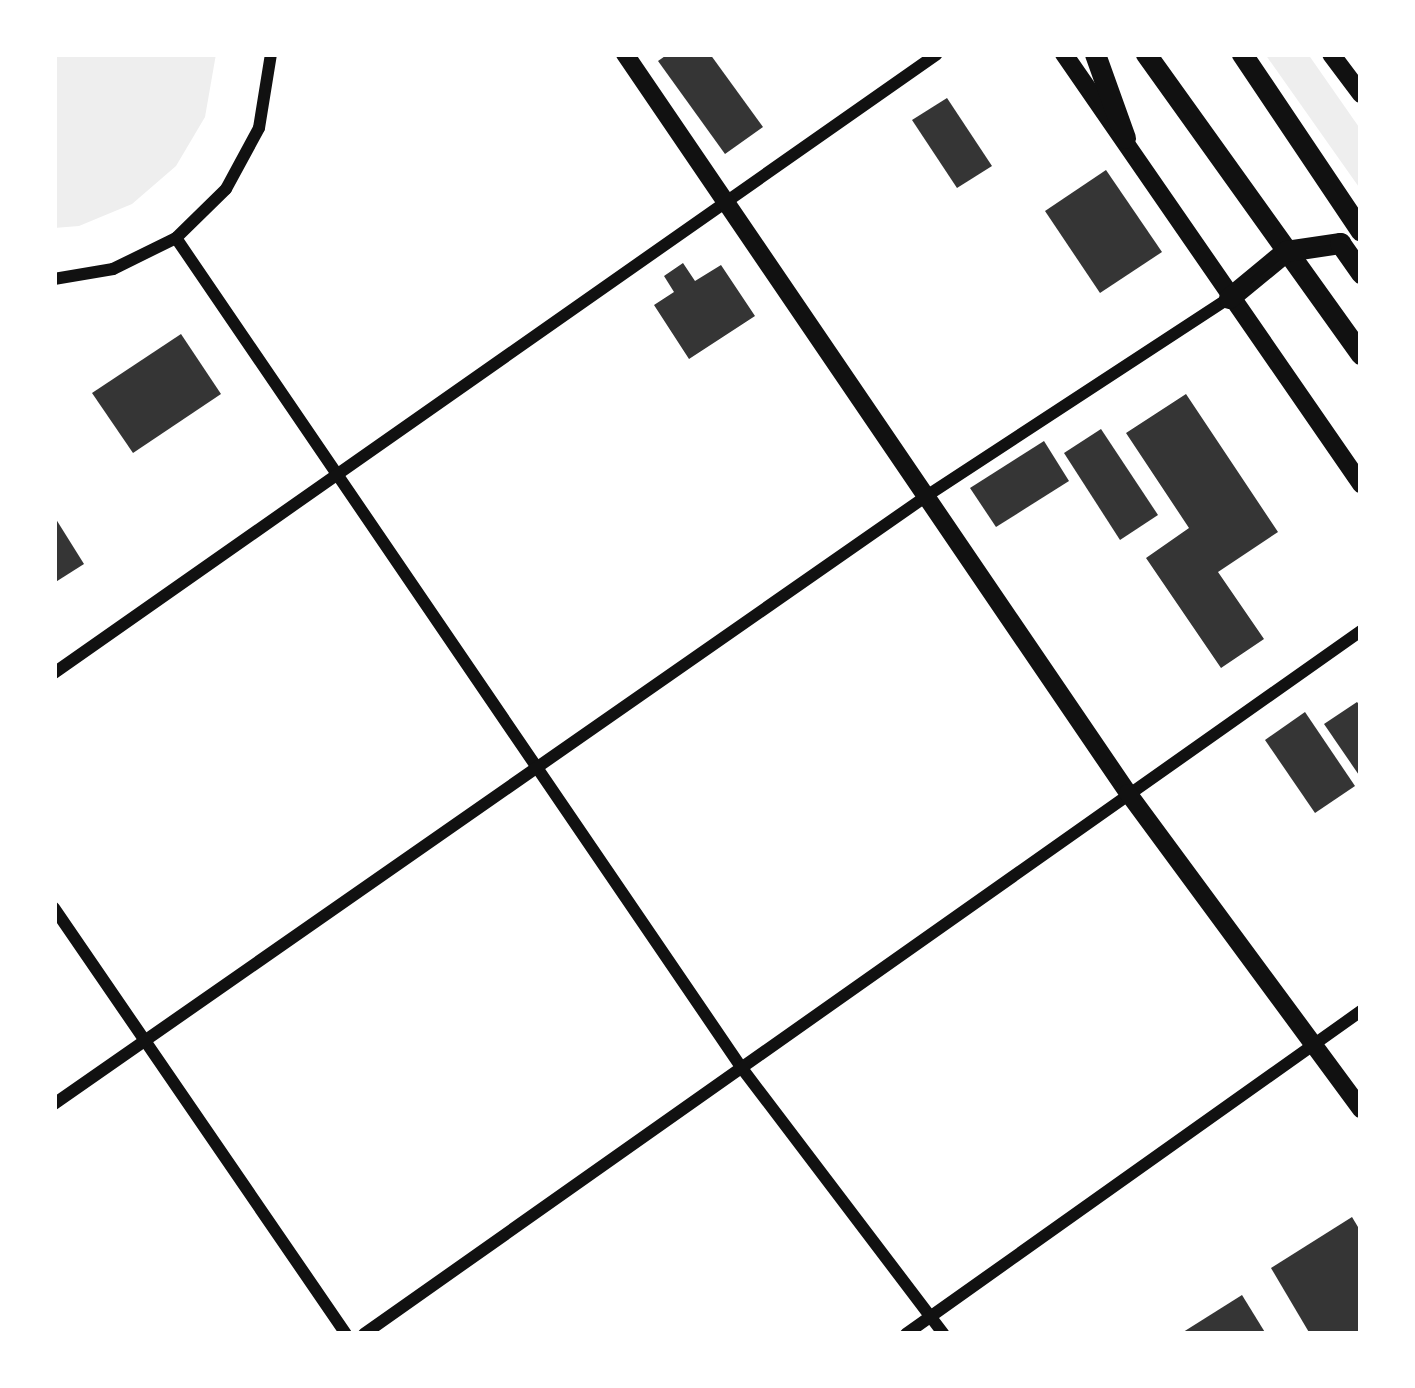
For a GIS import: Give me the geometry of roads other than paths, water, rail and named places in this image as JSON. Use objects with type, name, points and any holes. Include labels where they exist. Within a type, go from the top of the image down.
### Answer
[{"type":"main road","points":[[1095,54],[1125,139]]},
{"type":"main road","points":[[1146,54],[1361,354]]},
{"type":"main road","points":[[1242,54],[1361,231]]},
{"type":"main road","points":[[1229,298],[1286,251],[1340,243],[1361,273]]},
{"type":"street","points":[[54,279],[112,269],[176,238],[226,189],[259,128],[271,54]]},
{"type":"street","points":[[626,54],[1128,794],[1317,1040],[1361,1109]]},
{"type":"street","points":[[54,673],[937,54]]},
{"type":"street","points":[[1064,54],[1361,484]]},
{"type":"street","points":[[1331,54],[1361,94]]},
{"type":"street","points":[[176,238],[533,770],[741,1067],[944,1334]]},
{"type":"street","points":[[54,1104],[925,497],[1229,298]]},
{"type":"street","points":[[364,1334],[1361,631]]},
{"type":"street","points":[[54,908],[142,1043],[346,1334]]},
{"type":"street","points":[[906,1334],[1361,1012]]}]
